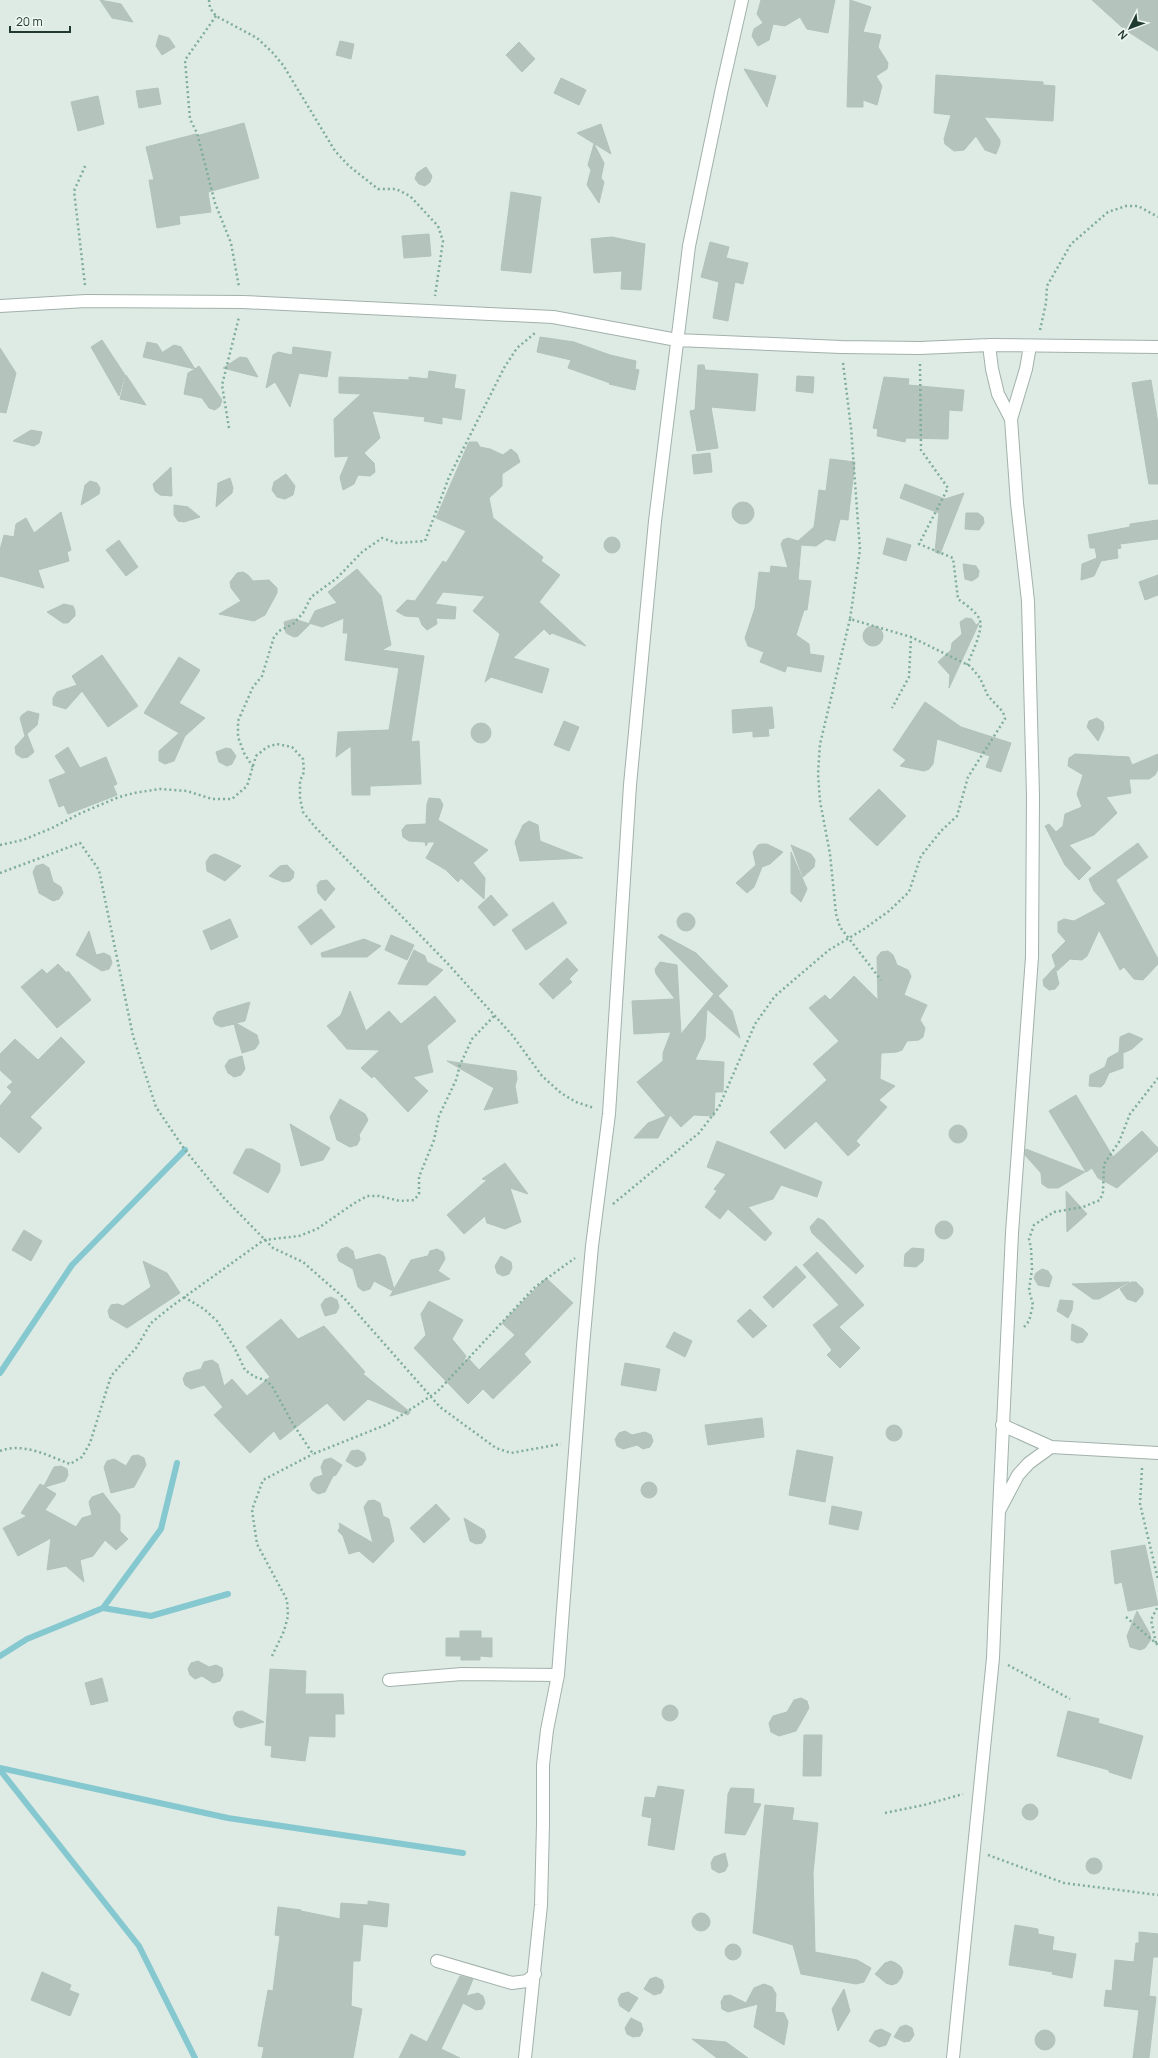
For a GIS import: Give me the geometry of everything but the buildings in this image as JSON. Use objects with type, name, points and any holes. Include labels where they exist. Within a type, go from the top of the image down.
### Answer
[{"type":"street","points":[[525,2058],[535,1974],[541,1898],[543,1764],[547,1730],[558,1675],[575,1441],[592,1246],[609,1114],[630,785],[654,521],[689,246],[742,0]]},
{"type":"street","points":[[0,306],[86,301],[244,302],[553,317],[677,340],[841,347],[920,348],[989,345],[1158,347]]},
{"type":"street","points":[[989,345],[992,368],[998,394],[1011,419]]},
{"type":"street","points":[[953,2058],[993,1658],[1002,1425],[1012,1233],[1032,957],[1032,694],[1028,601],[1017,503],[1011,419],[1033,346]]},
{"type":"street","points":[[1002,1425],[1051,1447],[1158,1453]]},
{"type":"street","points":[[999,1511],[1018,1476],[1030,1463],[1051,1447]]},
{"type":"street","points":[[389,1680],[462,1674],[558,1675]]},
{"type":"street","points":[[437,1961],[512,1983],[527,1981],[535,1974]]},
{"type":"path","points":[[209,0],[210,8],[216,16],[257,38],[283,65],[335,151],[349,166],[378,189],[396,189],[410,196],[438,226],[443,241],[433,310]]},
{"type":"path","points":[[216,16],[185,60],[190,119],[197,133],[215,203],[232,243],[237,277],[244,302],[222,385],[229,428]]},
{"type":"path","points":[[86,164],[74,191],[86,301]]},
{"type":"path","points":[[1033,346],[1046,303],[1046,286],[1071,244],[1108,212],[1126,206],[1138,206],[1158,217]]},
{"type":"path","points":[[254,767],[244,753],[238,737],[238,721],[253,687],[262,676],[274,637],[279,630],[293,624],[303,613],[311,597],[338,578],[362,552],[374,543],[382,538],[397,543],[425,541],[449,477],[504,368],[517,348],[553,317]]},
{"type":"path","points":[[841,347],[851,428],[860,550],[850,619],[820,744],[818,774],[820,801],[830,854],[836,914],[840,927],[881,980]]},
{"type":"path","points":[[920,348],[920,450],[948,488],[919,544],[952,558],[958,599],[980,618],[980,630],[967,665]]},
{"type":"path","points":[[595,1219],[699,1133],[719,1107],[755,1024],[775,996],[824,954],[889,911],[908,892],[921,856],[941,831],[958,816],[968,776],[1005,719],[1003,712],[988,696],[980,678],[970,666],[911,637],[850,619]]},
{"type":"path","points":[[892,708],[909,677],[911,637]]},
{"type":"path","points":[[0,845],[23,840],[52,828],[81,812],[119,797],[134,793],[174,790],[187,791],[212,799],[232,799],[247,786],[254,767],[256,756],[267,747],[277,744],[292,747],[303,759],[304,772],[300,781],[300,798],[303,812],[316,828],[449,965],[513,1036],[542,1076],[576,1102],[609,1114]]},
{"type":"path","points":[[0,873],[80,843],[99,870],[133,1036],[156,1107],[185,1150],[224,1198],[273,1248],[303,1262],[344,1298],[440,1407],[496,1448],[511,1453],[575,1441]]},
{"type":"path","points":[[0,1451],[7,1448],[27,1449],[70,1464],[82,1457],[90,1443],[111,1376],[136,1348],[151,1323],[184,1297],[264,1240],[299,1236],[317,1229],[352,1204],[367,1196],[379,1196],[400,1201],[414,1200],[419,1194],[419,1177],[434,1140],[440,1116],[456,1080],[460,1065],[472,1039],[494,1016]]},
{"type":"path","points":[[1007,1344],[1029,1321],[1033,1305],[1029,1290],[1032,1269],[1029,1239],[1034,1225],[1054,1212],[1083,1207],[1100,1200],[1103,1192],[1104,1164],[1120,1142],[1130,1114],[1158,1078]]},
{"type":"path","points":[[272,1656],[284,1631],[288,1616],[287,1600],[257,1544],[252,1510],[263,1480],[313,1454],[388,1424],[437,1392],[535,1287],[592,1246]]},
{"type":"path","points":[[184,1297],[204,1309],[220,1325],[242,1361],[245,1370],[265,1380],[272,1386],[293,1424],[313,1454]]},
{"type":"path","points":[[1143,1451],[1140,1504],[1158,1579]]},
{"type":"path","points":[[1157,1644],[1151,1620],[1158,1606]]},
{"type":"path","points":[[1126,1617],[1157,1644]]},
{"type":"path","points":[[993,1658],[1070,1699]]},
{"type":"path","points":[[885,1813],[924,1805],[981,1789]]},
{"type":"path","points":[[975,1850],[1064,1883],[1158,1895]]},
{"type":"waterway","points":[[0,1373],[72,1265],[185,1150]]},
{"type":"waterway","points":[[103,1608],[161,1529],[177,1463]]},
{"type":"waterway","points":[[0,1656],[27,1639],[103,1608],[151,1616],[228,1594]]},
{"type":"waterway","points":[[0,1768],[228,1818],[463,1853]]},
{"type":"waterway","points":[[0,1770],[139,1946],[195,2058]]}]
